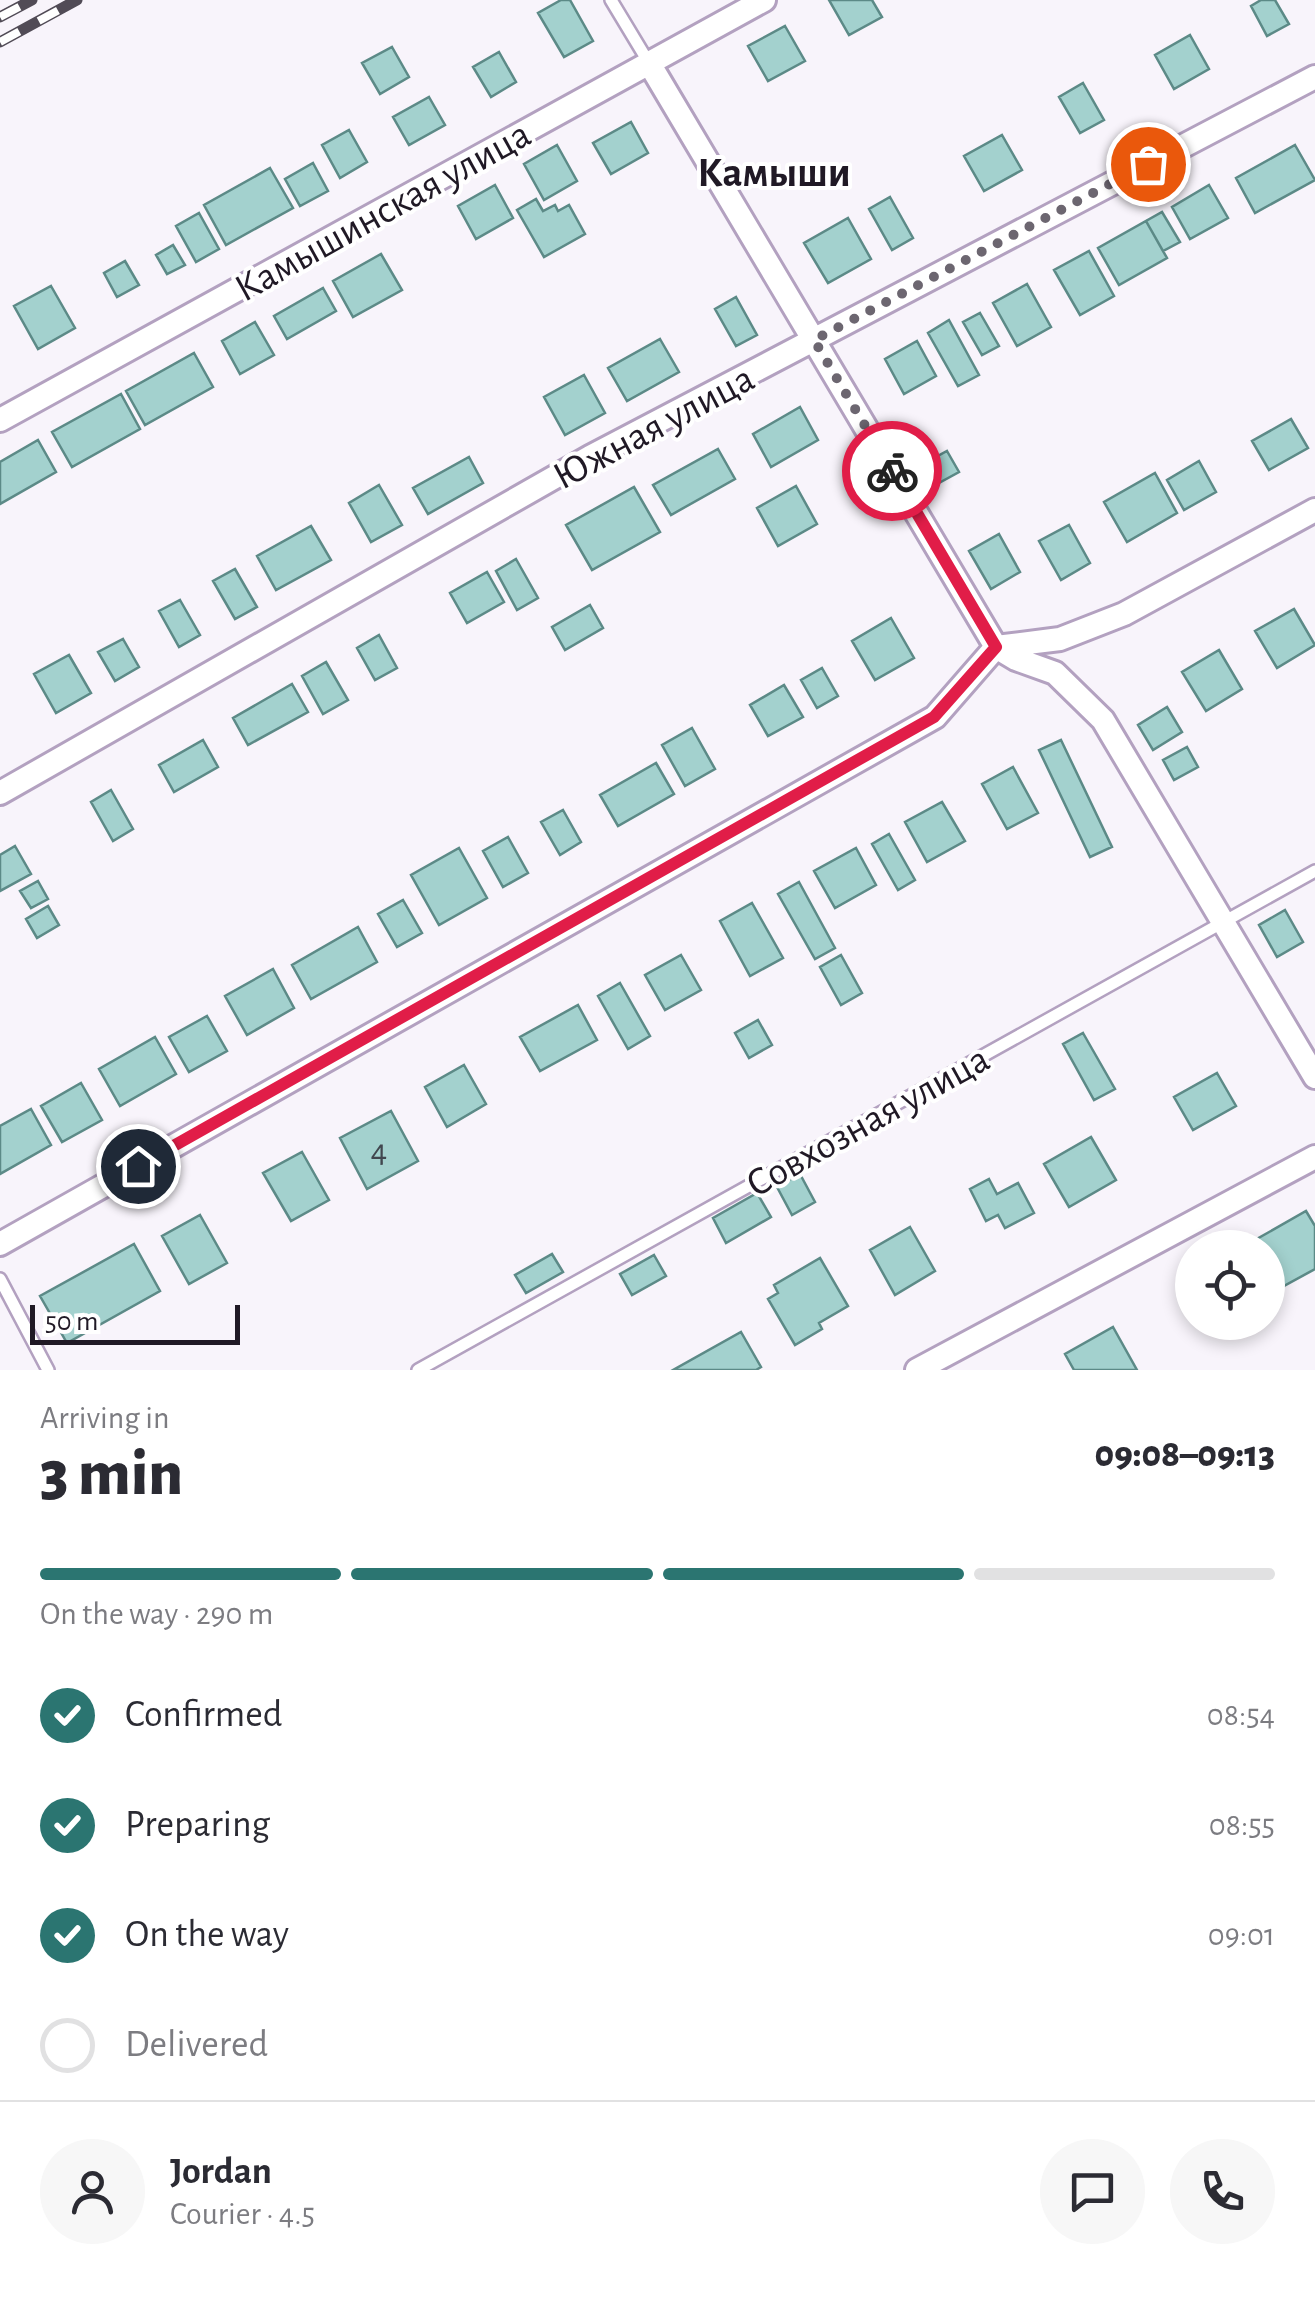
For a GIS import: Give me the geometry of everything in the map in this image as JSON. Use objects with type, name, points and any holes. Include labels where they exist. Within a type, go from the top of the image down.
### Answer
[{"type":"street","name":"Камышинская улица","points":[[0,420],[764,0]]},
{"type":"street","points":[[649,63],[996,647],[1016,659],[1056,672],[1103,720],[1315,1077]]},
{"type":"street","name":"Южная улица","points":[[0,793],[590,457],[1315,77]]},
{"type":"street","points":[[0,1244],[934,717],[996,647],[1060,638],[1124,614],[1315,510]]},
{"type":"street","points":[[917,1370],[1315,1157]]},
{"type":"lane","points":[[611,0],[649,63]]},
{"type":"lane","name":"Совхозная улица","points":[[418,1370],[1315,871]]},
{"type":"lane","points":[[0,1279],[48,1370]]},
{"type":"building","points":[[561,0],[570,0],[593,41],[564,57],[538,13]]},
{"type":"building","points":[[829,0],[872,0],[882,17],[849,35]]},
{"type":"building","points":[[1261,0],[1275,0],[1289,24],[1267,36],[1251,6]]},
{"type":"building","points":[[785,26],[805,61],[768,81],[748,46]]},
{"type":"building","points":[[1190,35],[1209,69],[1174,89],[1155,55]]},
{"type":"building","points":[[392,47],[409,77],[380,94],[362,63]]},
{"type":"building","points":[[499,52],[516,82],[491,97],[473,67]]},
{"type":"building","points":[[1083,83],[1104,120],[1080,133],[1059,97]]},
{"type":"building","points":[[429,97],[445,125],[409,145],[393,117]]},
{"type":"building","points":[[631,122],[648,153],[611,174],[593,143]]},
{"type":"building","points":[[349,130],[367,162],[340,178],[322,145]]},
{"type":"building","points":[[1002,135],[1022,170],[984,191],[964,156]]},
{"type":"building","points":[[557,145],[577,181],[544,200],[524,164]]},
{"type":"building","points":[[1295,145],[1315,180],[1255,213],[1236,178]]},
{"type":"building","points":[[313,163],[328,191],[300,206],[285,179]]},
{"type":"building","points":[[270,168],[293,208],[226,245],[204,205]]},
{"type":"building","points":[[495,185],[513,218],[476,239],[458,206]]},
{"type":"building","points":[[1209,185],[1228,218],[1190,239],[1172,207]]},
{"type":"building","points":[[890,197],[913,238],[892,250],[869,209]]},
{"type":"building","points":[[536,199],[543,211],[555,205],[558,211],[569,205],[585,234],[544,257],[517,210]]},
{"type":"building","points":[[1162,212],[1180,242],[1163,251],[1146,221]]},
{"type":"building","points":[[199,213],[219,249],[196,262],[176,226]]},
{"type":"building","points":[[848,218],[871,259],[828,283],[804,243]]},
{"type":"building","points":[[1146,221],[1167,258],[1119,285],[1098,248]]},
{"type":"building","points":[[173,245],[185,265],[167,274],[156,255]]},
{"type":"building","points":[[1089,251],[1114,296],[1080,315],[1054,270]]},
{"type":"building","points":[[381,254],[402,290],[353,317],[333,281]]},
{"type":"building","points":[[125,261],[139,285],[117,297],[104,273]]},
{"type":"building","points":[[1027,284],[1051,327],[1017,346],[993,303]]},
{"type":"building","points":[[51,286],[75,328],[38,349],[14,306]]},
{"type":"building","points":[[323,288],[336,311],[287,339],[274,316]]},
{"type":"building","points":[[736,297],[757,335],[736,346],[715,309]]},
{"type":"building","points":[[980,313],[999,346],[982,355],[963,322]]},
{"type":"building","points":[[949,320],[979,375],[958,386],[928,333]]},
{"type":"building","points":[[255,322],[274,355],[240,374],[222,341]]},
{"type":"building","points":[[660,339],[679,372],[627,401],[608,368]]},
{"type":"building","points":[[917,341],[936,376],[904,394],[885,359]]},
{"type":"building","points":[[194,353],[213,387],[145,425],[126,391]]},
{"type":"building","points":[[584,375],[605,413],[565,435],[544,397]]},
{"type":"building","points":[[121,394],[140,429],[72,467],[52,432]]},
{"type":"building","points":[[800,407],[818,440],[771,467],[753,434]]},
{"type":"building","points":[[1291,419],[1308,448],[1269,470],[1252,441]]},
{"type":"building","points":[[38,440],[56,472],[0,504],[0,462]]},
{"type":"building","points":[[718,449],[735,479],[671,515],[653,485]]},
{"type":"building","points":[[947,451],[959,472],[926,490],[914,469]]},
{"type":"building","points":[[469,457],[483,483],[428,514],[413,488]]},
{"type":"building","points":[[1199,461],[1216,492],[1184,510],[1167,480]]},
{"type":"building","points":[[1155,473],[1177,513],[1127,542],[1104,502]]},
{"type":"building","points":[[379,485],[402,525],[371,542],[349,503]]},
{"type":"building","points":[[796,486],[817,524],[778,546],[757,508]]},
{"type":"building","points":[[634,487],[660,532],[592,570],[566,525]]},
{"type":"building","points":[[1069,525],[1090,563],[1061,580],[1039,541]]},
{"type":"building","points":[[311,526],[331,560],[276,590],[257,556]]},
{"type":"building","points":[[999,534],[1020,572],[991,589],[969,551]]},
{"type":"building","points":[[516,559],[538,598],[517,610],[496,571]]},
{"type":"building","points":[[235,569],[257,607],[235,619],[213,581]]},
{"type":"building","points":[[487,572],[504,602],[467,623],[450,593]]},
{"type":"building","points":[[180,600],[200,635],[179,647],[159,611]]},
{"type":"building","points":[[590,605],[603,628],[565,650],[552,627]]},
{"type":"building","points":[[1294,609],[1315,645],[1277,668],[1255,631]]},
{"type":"building","points":[[891,618],[914,658],[875,680],[852,641]]},
{"type":"building","points":[[379,635],[397,668],[375,680],[357,648]]},
{"type":"building","points":[[123,639],[139,667],[115,681],[98,652]]},
{"type":"building","points":[[1219,650],[1242,689],[1206,711],[1182,672]]},
{"type":"building","points":[[69,655],[91,693],[56,713],[34,674]]},
{"type":"building","points":[[326,662],[348,700],[323,714],[302,676]]},
{"type":"building","points":[[822,668],[838,696],[817,708],[801,680]]},
{"type":"building","points":[[292,684],[308,712],[248,745],[233,718]]},
{"type":"building","points":[[784,685],[803,717],[768,736],[750,705]]},
{"type":"building","points":[[1167,707],[1182,732],[1153,750],[1138,725]]},
{"type":"building","points":[[692,728],[715,769],[685,786],[662,745]]},
{"type":"building","points":[[203,740],[218,767],[174,792],[159,765]]},
{"type":"building","points":[[1061,740],[1112,847],[1090,857],[1039,750]]},
{"type":"building","points":[[1187,747],[1198,767],[1174,780],[1163,760]]},
{"type":"building","points":[[656,763],[674,794],[618,826],[600,795]]},
{"type":"building","points":[[1013,767],[1038,813],[1007,829],[982,784]]},
{"type":"building","points":[[111,790],[133,829],[113,841],[91,802]]},
{"type":"building","points":[[942,802],[965,841],[927,862],[905,822]]},
{"type":"building","points":[[563,810],[581,842],[560,855],[541,822]]},
{"type":"building","points":[[889,834],[915,880],[898,890],[872,844]]},
{"type":"building","points":[[508,837],[528,873],[503,887],[483,851]]},
{"type":"building","points":[[15,846],[31,874],[0,891],[0,855]]},
{"type":"building","points":[[459,848],[487,898],[439,925],[411,875]]},
{"type":"building","points":[[856,848],[876,885],[835,908],[814,871]]},
{"type":"building","points":[[38,881],[48,899],[31,908],[20,891]]},
{"type":"building","points":[[799,882],[835,948],[815,959],[778,894]]},
{"type":"building","points":[[403,900],[422,933],[397,947],[378,914]]},
{"type":"building","points":[[752,903],[783,958],[750,976],[720,921]]},
{"type":"building","points":[[48,906],[59,925],[37,938],[26,919]]},
{"type":"building","points":[[1285,910],[1303,942],[1277,957],[1259,925]]},
{"type":"building","points":[[358,927],[377,962],[311,999],[292,965]]},
{"type":"building","points":[[681,955],[701,990],[665,1010],[645,975]]},
{"type":"building","points":[[841,955],[862,993],[841,1005],[820,967]]},
{"type":"building","points":[[273,969],[294,1008],[247,1035],[225,996]]},
{"type":"building","points":[[620,983],[650,1036],[628,1049],[598,996]]},
{"type":"building","points":[[578,1005],[597,1040],[540,1071],[520,1037]]},
{"type":"building","points":[[207,1016],[227,1051],[189,1072],[169,1037]]},
{"type":"building","points":[[758,1020],[772,1045],[749,1058],[735,1033]]},
{"type":"building","points":[[1083,1033],[1115,1089],[1094,1100],[1063,1044]]},
{"type":"building","points":[[155,1037],[176,1074],[120,1106],[99,1069]]},
{"type":"building","points":[[464,1065],[486,1104],[447,1127],[425,1087]]},
{"type":"building","points":[[1217,1073],[1236,1106],[1193,1130],[1174,1097]]},
{"type":"building","points":[[81,1083],[102,1120],[62,1142],[41,1106]]},
{"type":"building","points":[[31,1109],[51,1145],[0,1174],[0,1126]]},
{"type":"building","points":[[391,1111],[418,1161],[367,1189],[340,1138]]},
{"type":"building","points":[[1091,1137],[1116,1180],[1069,1207],[1044,1164]]},
{"type":"building","points":[[302,1152],[329,1200],[291,1221],[263,1173]]},
{"type":"building","points":[[800,1174],[815,1202],[792,1215],[777,1187]]},
{"type":"building","points":[[989,1179],[997,1194],[1018,1183],[1034,1213],[1005,1228],[998,1215],[986,1221],[970,1189]]},
{"type":"building","points":[[757,1193],[771,1217],[726,1243],[713,1218]]},
{"type":"building","points":[[1306,1211],[1315,1226],[1315,1269],[1285,1285],[1285,1230],[1273,1230]]},
{"type":"building","points":[[200,1215],[227,1263],[189,1284],[162,1236]]},
{"type":"building","points":[[910,1227],[935,1271],[895,1295],[870,1250]]},
{"type":"building","points":[[134,1244],[160,1291],[67,1343],[40,1296]]},
{"type":"building","points":[[552,1254],[563,1272],[526,1293],[515,1275]]},
{"type":"building","points":[[654,1255],[666,1276],[632,1295],[620,1274]]},
{"type":"building","points":[[820,1258],[848,1306],[819,1323],[822,1329],[795,1345],[768,1299],[778,1293],[774,1285]]},
{"type":"building","points":[[1113,1327],[1137,1370],[1074,1370],[1065,1354]]},
{"type":"building","points":[[741,1332],[761,1367],[756,1370],[673,1370]]},
{"type":"railway","points":[[0,17],[32,0]]},
{"type":"railway","points":[[0,42],[77,0]]},
{"type":"way so far","points":[[892,471],[814,340],[1148,164]]},
{"type":"district","name":"Камыши","points":[[774,171]]},
{"type":"route","points":[[138,1166],[934,717],[996,647],[892,471]]}]
